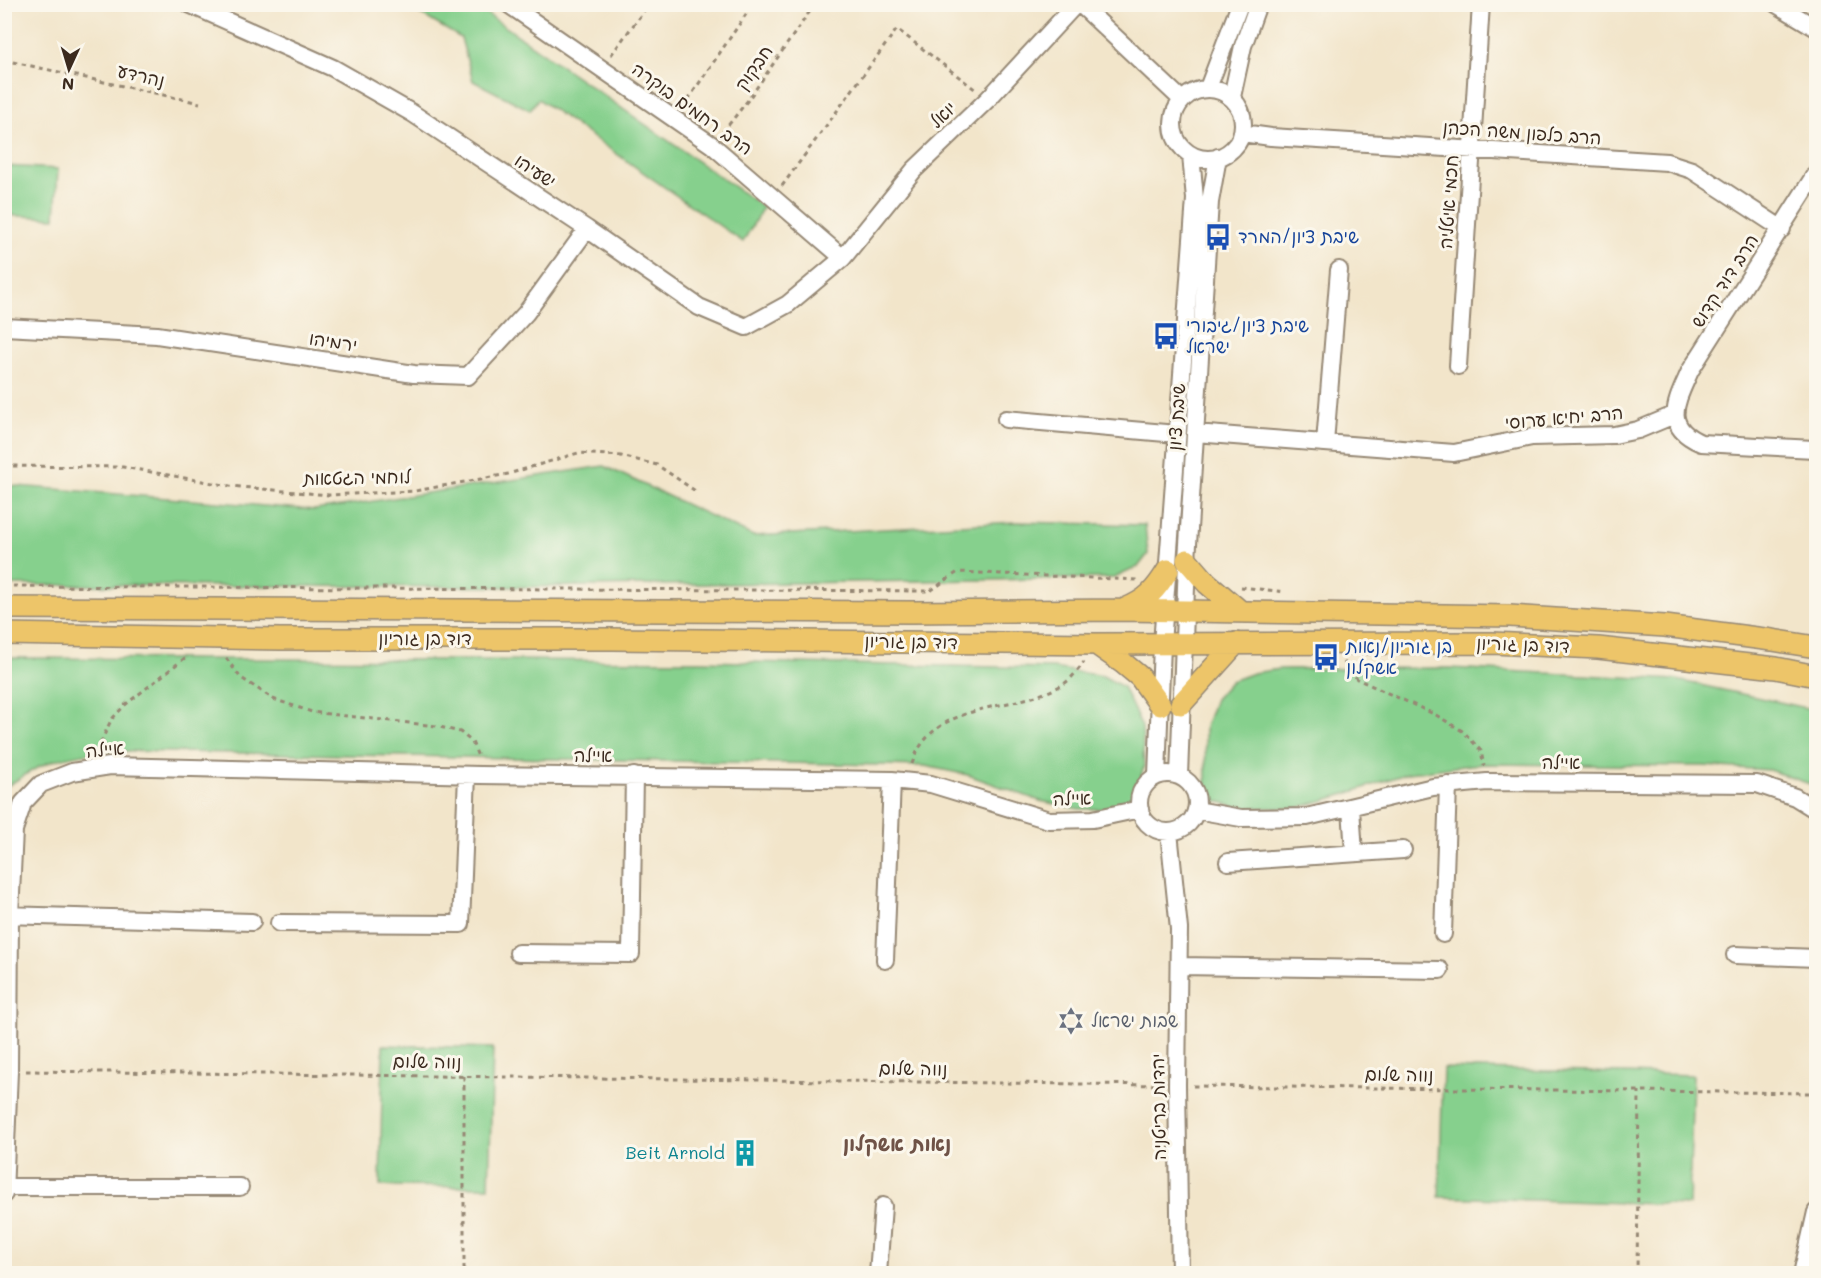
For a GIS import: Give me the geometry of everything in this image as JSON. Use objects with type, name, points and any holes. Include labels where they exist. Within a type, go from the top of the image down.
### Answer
[{"type":"main road","points":[[1187,560],[1207,583],[1241,612]]},
{"type":"main road","points":[[1122,610],[1143,601],[1160,584],[1168,570]]},
{"type":"main road","name":"דוד בן גוריון","points":[[4,608],[912,612],[1122,610],[1510,616],[1665,626],[1816,647]]},
{"type":"main road","name":"דוד בן גוריון","points":[[4,634],[1093,644],[1493,643],[1598,648],[1776,668],[1816,676]]},
{"type":"main road","points":[[1093,644],[1140,677],[1160,705]]},
{"type":"main road","points":[[1181,704],[1236,644]]},
{"type":"street","name":"ישעיהו","points":[[189,4],[333,68],[412,113],[587,229],[699,307],[747,327],[788,304],[843,258]]},
{"type":"street","name":"הרב רחמים בוקרה","points":[[508,4],[712,145],[843,258]]},
{"type":"street","name":"יואל","points":[[843,258],[914,170],[988,99],[1078,4]]},
{"type":"street","points":[[1078,4],[1110,31],[1182,100]]},
{"type":"street","points":[[1208,88],[1240,4]]},
{"type":"street","points":[[1232,98],[1243,46],[1258,4]]},
{"type":"street","name":"חכמי איטליה","points":[[1458,366],[1481,4]]},
{"type":"street","points":[[1776,4],[1816,28]]},
{"type":"street","points":[[1208,88],[1221,91],[1232,98],[1237,103],[1243,118],[1242,133],[1230,151],[1218,157],[1204,158],[1191,155],[1178,142],[1173,116],[1182,100],[1194,91],[1208,88]]},
{"type":"street","name":"הרב כלפון משה הכהן","points":[[1242,133],[1271,137],[1667,162],[1692,170],[1782,229]]},
{"type":"street","name":"שיבת ציון","points":[[1175,611],[1168,570],[1195,199],[1191,155]]},
{"type":"street","name":"שיבת ציון","points":[[1175,611],[1187,560],[1210,202],[1218,157]]},
{"type":"street","name":"הרב דוד קדוש","points":[[1674,415],[1690,371],[1816,173]]},
{"type":"street","name":"ירמיהו","points":[[4,327],[157,335],[414,374],[468,375],[526,313],[587,229]]},
{"type":"street","points":[[1325,443],[1339,270]]},
{"type":"street","points":[[1674,415],[1677,426],[1688,437],[1701,443],[1814,449]]},
{"type":"street","name":"הרב יחיא ערוסי","points":[[1195,433],[1455,453],[1532,437],[1614,435],[1638,430],[1674,415]]},
{"type":"street","points":[[1006,419],[1177,434]]},
{"type":"street","points":[[1157,776],[1160,705],[1173,644],[1175,611]]},
{"type":"street","points":[[1173,644],[1181,704],[1179,776]]},
{"type":"street","name":"איילה","points":[[7,915],[14,830],[23,803],[41,784],[72,772],[110,766],[473,775],[900,780],[931,784],[1049,820],[1093,819],[1140,809]]},
{"type":"street","points":[[1170,774],[1179,776],[1194,789],[1197,798],[1196,810],[1187,825],[1179,830],[1160,831],[1145,821],[1140,809],[1139,796],[1147,782],[1157,776],[1170,774]]},
{"type":"street","points":[[279,923],[461,924],[473,775]]},
{"type":"street","points":[[518,953],[631,954],[634,776]]},
{"type":"street","points":[[885,960],[900,780]]},
{"type":"street","name":"איילה","points":[[1196,810],[1241,818],[1307,817],[1433,787],[1487,782],[1757,784],[1795,797],[1816,810]]},
{"type":"street","points":[[1443,934],[1448,785]]},
{"type":"street","points":[[1351,808],[1354,853]]},
{"type":"street","name":"יהדות בריטניה","points":[[1169,832],[1179,929],[1177,1085],[1180,1274]]},
{"type":"street","points":[[1228,862],[1403,850]]},
{"type":"street","points":[[4,1194],[9,1071],[7,915],[252,922]]},
{"type":"street","points":[[1735,955],[1816,957]]},
{"type":"street","points":[[1179,966],[1440,970]]},
{"type":"street","points":[[5,1186],[240,1187]]},
{"type":"street","points":[[878,1274],[883,1206]]},
{"type":"street","points":[[1802,1274],[1816,1212]]},
{"type":"path","points":[[601,68],[649,4]]},
{"type":"path","points":[[675,118],[753,4]]},
{"type":"path","name":"חבקוק","points":[[712,145],[748,99],[815,4]]},
{"type":"path","points":[[774,197],[897,29],[988,99]]},
{"type":"path","name":"נהרדע","points":[[4,60],[200,103]]},
{"type":"path","name":"לוחמי הגטאות","points":[[4,466],[123,467],[230,486],[329,495],[415,491],[508,474],[578,453],[621,456],[657,465],[697,492]]},
{"type":"path","points":[[4,585],[930,591],[958,572],[1146,580]]},
{"type":"path","points":[[90,770],[101,738],[111,720],[211,637],[240,677],[273,699],[312,712],[436,726],[460,732],[472,742],[481,764],[473,775]]},
{"type":"path","points":[[1338,643],[1345,666],[1357,679],[1436,715],[1464,732],[1481,751],[1487,782]]},
{"type":"path","points":[[900,780],[917,749],[942,725],[986,707],[1018,701],[1066,682],[1083,663],[1093,644]]},
{"type":"path","name":"נווה שלום","points":[[9,1071],[1816,1093]]},
{"type":"path","points":[[464,1076],[464,1274]]},
{"type":"path","points":[[1637,1274],[1639,1091]]},
{"type":"green space","points":[[405,5],[474,5],[763,207],[743,242],[538,99],[530,110],[473,81],[461,38]]},
{"type":"green space","points":[[4,166],[58,169],[55,218],[5,215]]},
{"type":"green space","points":[[604,466],[753,536],[1016,522],[1145,525],[1148,554],[1138,567],[1114,578],[524,587],[5,585],[5,485],[315,510]]},
{"type":"green space","points":[[5,658],[698,661],[1053,668],[1103,676],[1123,687],[1142,727],[1144,767],[1134,800],[1111,809],[1079,809],[1040,801],[968,775],[925,766],[836,764],[123,751],[84,754],[54,761],[35,769],[5,787]]},
{"type":"green space","points":[[1450,668],[1677,680],[1816,710],[1816,788],[1769,770],[1703,766],[1479,764],[1408,773],[1297,808],[1242,808],[1216,801],[1206,783],[1205,727],[1215,699],[1231,681],[1253,673],[1280,669]]},
{"type":"green space","points":[[383,1045],[493,1048],[489,1187],[380,1186]]},
{"type":"green space","points":[[1443,1068],[1693,1075],[1689,1205],[1439,1197]]},
{"type":"place","name":"שיבת ציון/המרד","points":[[1218,237]]},
{"type":"place","name":"שיבת ציון/גיבורי ישראל","points":[[1166,336]]},
{"type":"place","name":"בן גוריון/נאות אשקלון","points":[[1326,657]]},
{"type":"place","name":"שבות ישראל","points":[[1071,1021]]},
{"type":"place","name":"Beit Arnold","points":[[745,1153]]},
{"type":"district","name":"נאות אשקלון","points":[[897,1144]]}]
